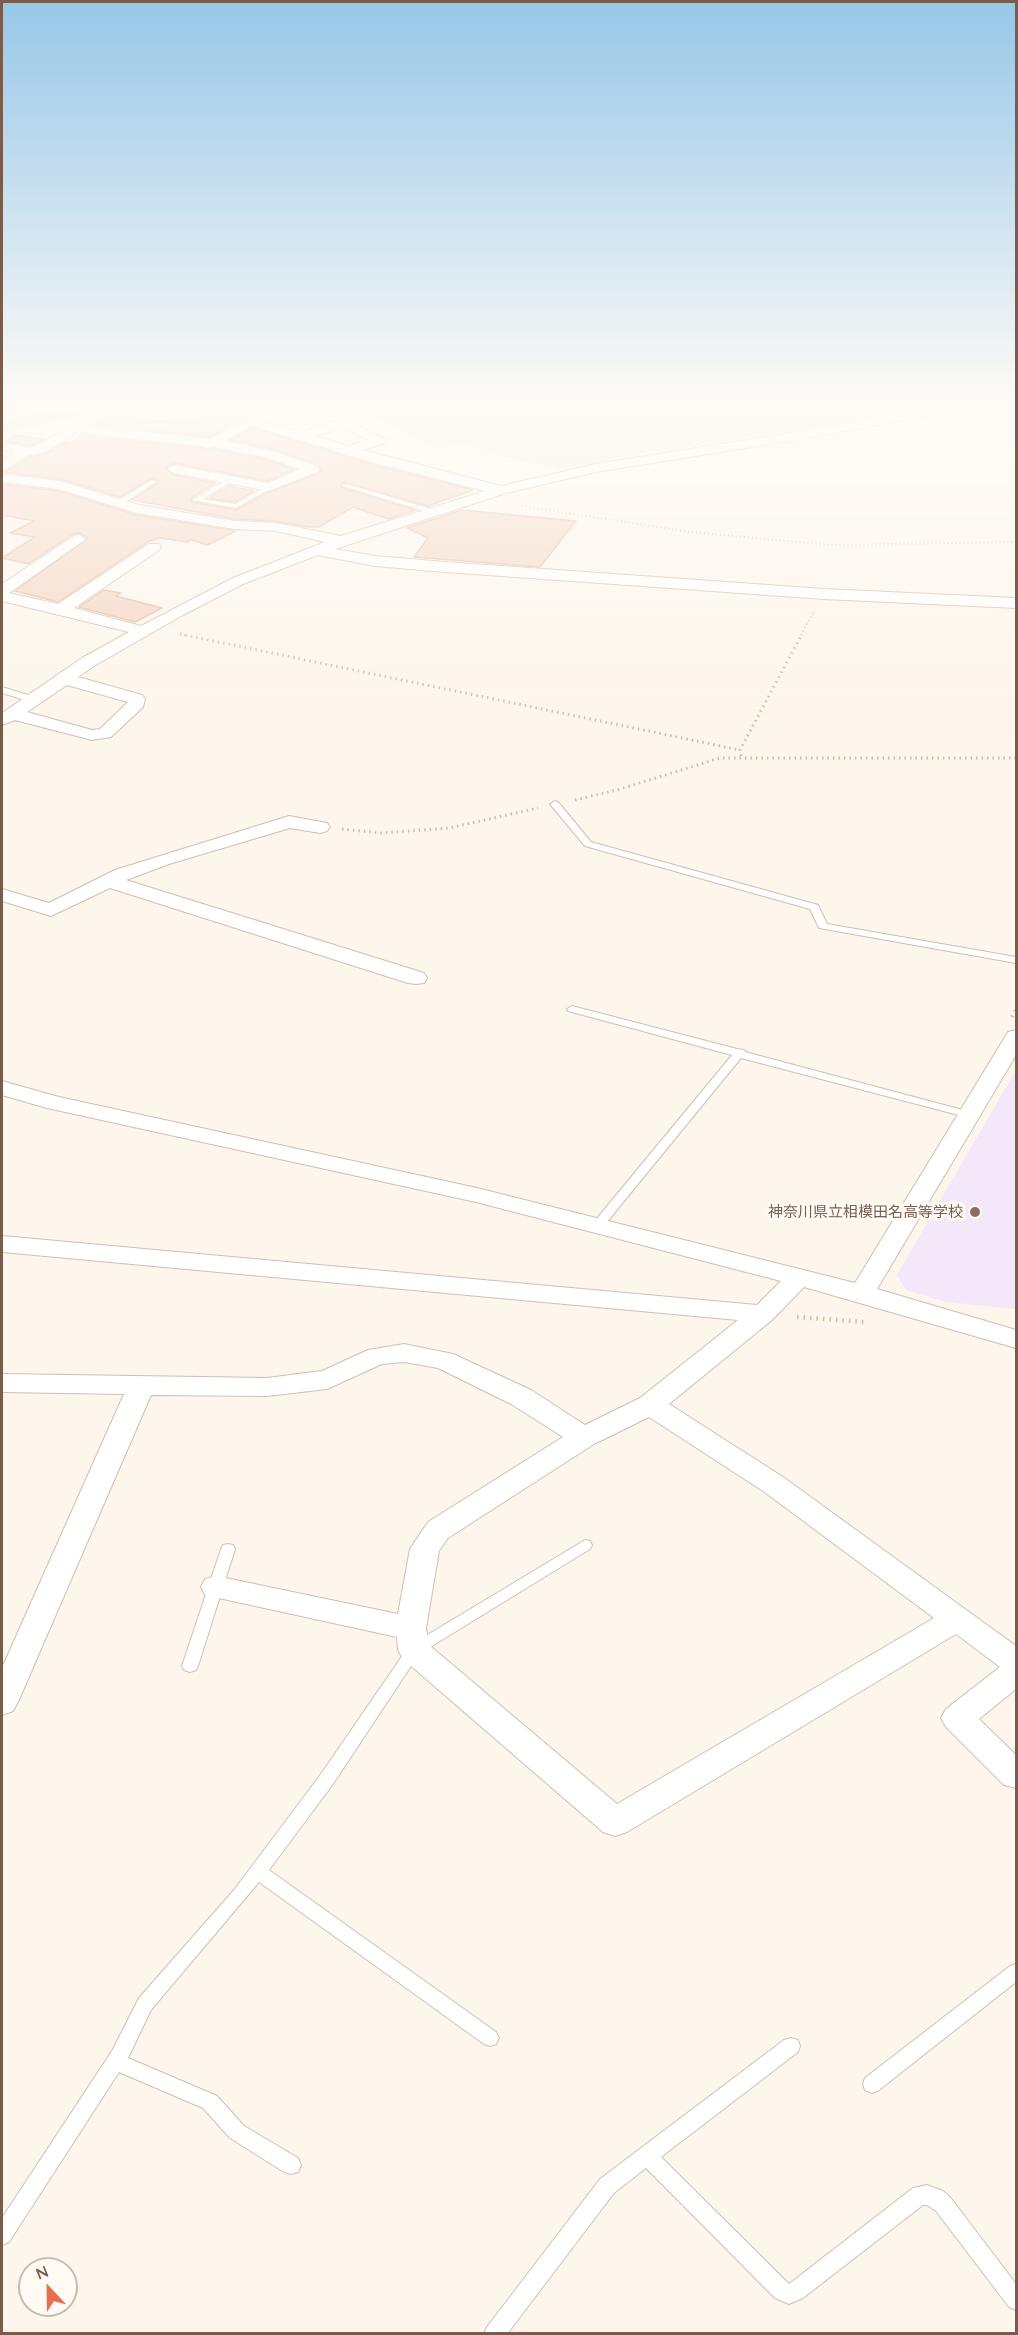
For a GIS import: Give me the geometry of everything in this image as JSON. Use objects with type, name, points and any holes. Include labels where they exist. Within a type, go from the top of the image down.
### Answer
[{"type":"street","points":[[161,513],[235,525],[276,527],[341,541]]},
{"type":"street","points":[[7,717],[88,662],[237,581],[283,561],[428,513]]},
{"type":"street","points":[[2,591],[79,539]]},
{"type":"street","points":[[61,609],[154,547]]},
{"type":"street","points":[[318,550],[387,562],[824,594],[1017,603]]},
{"type":"street","points":[[2,596],[146,629]]},
{"type":"street","points":[[7,717],[92,735],[105,733],[137,703],[136,699],[65,679]]},
{"type":"street","points":[[2,895],[51,910],[108,881],[162,860],[289,822],[320,827]]},
{"type":"street","points":[[108,881],[416,978]]},
{"type":"street","points":[[862,1293],[1017,1037]]},
{"type":"street","points":[[2,1088],[55,1103],[325,1160],[598,1225],[862,1293],[1017,1339]]},
{"type":"street","points":[[2,1244],[763,1314]]},
{"type":"street","points":[[413,1639],[425,1549],[438,1530],[584,1437],[650,1405],[763,1314],[799,1277]]},
{"type":"street","points":[[2,1383],[267,1387],[327,1380],[377,1356],[404,1353],[444,1360],[520,1397],[584,1437]]},
{"type":"street","points":[[2,1702],[142,1385]]},
{"type":"street","points":[[650,1405],[772,1484],[1017,1662]]},
{"type":"street","points":[[216,1587],[413,1639],[615,1822],[958,1618]]},
{"type":"street","points":[[1017,1672],[957,1718],[1017,1775]]},
{"type":"lane","points":[[2,690],[35,700]]},
{"type":"lane","points":[[555,804],[588,844],[814,907],[823,926],[1017,960]]},
{"type":"lane","points":[[572,1008],[970,1115]]},
{"type":"lane","points":[[598,1225],[740,1052]]},
{"type":"lane","points":[[2,2235],[116,2062],[145,2004],[240,1895],[327,1779],[413,1639],[585,1545]]},
{"type":"lane","points":[[190,1666],[228,1549]]},
{"type":"lane","points":[[257,1871],[490,2038]]},
{"type":"lane","points":[[872,2084],[1017,1972]]},
{"type":"lane","points":[[494,2334],[606,2186],[791,2046]]},
{"type":"lane","points":[[116,2062],[210,2102],[237,2132],[291,2165]]},
{"type":"lane","points":[[647,2156],[774,2286],[789,2294],[796,2291],[920,2195],[927,2195],[943,2204],[1017,2300]]},
{"type":"path","points":[[565,513],[690,532],[831,545],[1017,542]]},
{"type":"path","points":[[741,756],[740,750],[824,594]]},
{"type":"path","points":[[146,629],[740,750]]},
{"type":"path","points":[[320,827],[381,833],[449,828],[617,790],[720,758],[741,756],[1017,758]]},
{"type":"shaded area","name":"神奈川県立相模田名高等学校","points":[[1016,1070],[1016,1309],[946,1302],[906,1290],[897,1275]]},
{"type":"building","points":[[2,513],[129,513],[236,531],[207,545],[192,540],[187,542],[160,538],[148,542],[58,602],[15,591],[88,538],[80,533],[73,534],[28,564],[2,558],[35,537],[10,533],[34,521],[2,515]]},
{"type":"building","points":[[202,513],[343,513],[319,527],[276,521],[235,519]]},
{"type":"building","points":[[370,513],[406,513],[388,519]]},
{"type":"building","points":[[453,513],[493,513],[576,521],[540,567],[414,557],[428,538],[407,528]]},
{"type":"building","points":[[104,590],[121,593],[116,596],[162,608],[135,622],[79,607]]},
{"type":"place","name":"神奈川県立相模田名高等学校","points":[[975,1212]]}]
